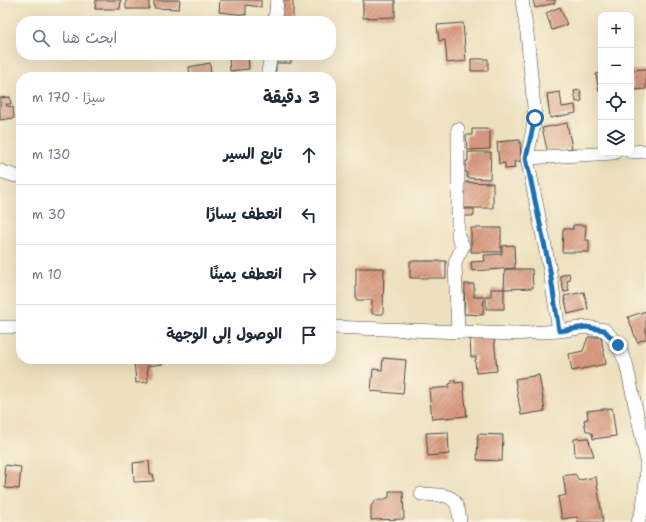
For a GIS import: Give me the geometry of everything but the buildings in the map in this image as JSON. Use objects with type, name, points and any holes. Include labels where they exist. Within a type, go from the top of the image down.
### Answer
[{"type":"street","points":[[275,16],[277,0]]},
{"type":"street","points":[[522,0],[527,33],[535,118],[526,158],[550,271],[559,331]]},
{"type":"street","points":[[268,72],[270,60]]},
{"type":"street","points":[[458,129],[458,236],[463,246],[456,260],[455,266],[458,331]]},
{"type":"street","points":[[634,152],[646,151]]},
{"type":"street","points":[[526,158],[598,154]]},
{"type":"street","points":[[0,171],[16,176]]},
{"type":"street","points":[[0,327],[16,327]]},
{"type":"street","points":[[336,327],[513,334],[559,331],[586,327],[604,330],[618,345],[626,363],[646,456],[646,474]]},
{"type":"street","points":[[638,522],[646,480]]},
{"type":"street","points":[[421,494],[453,498],[458,505],[460,522]]},
{"type":"route","points":[[535,118],[526,158],[550,271],[559,331],[586,327],[604,330],[618,345]]}]
